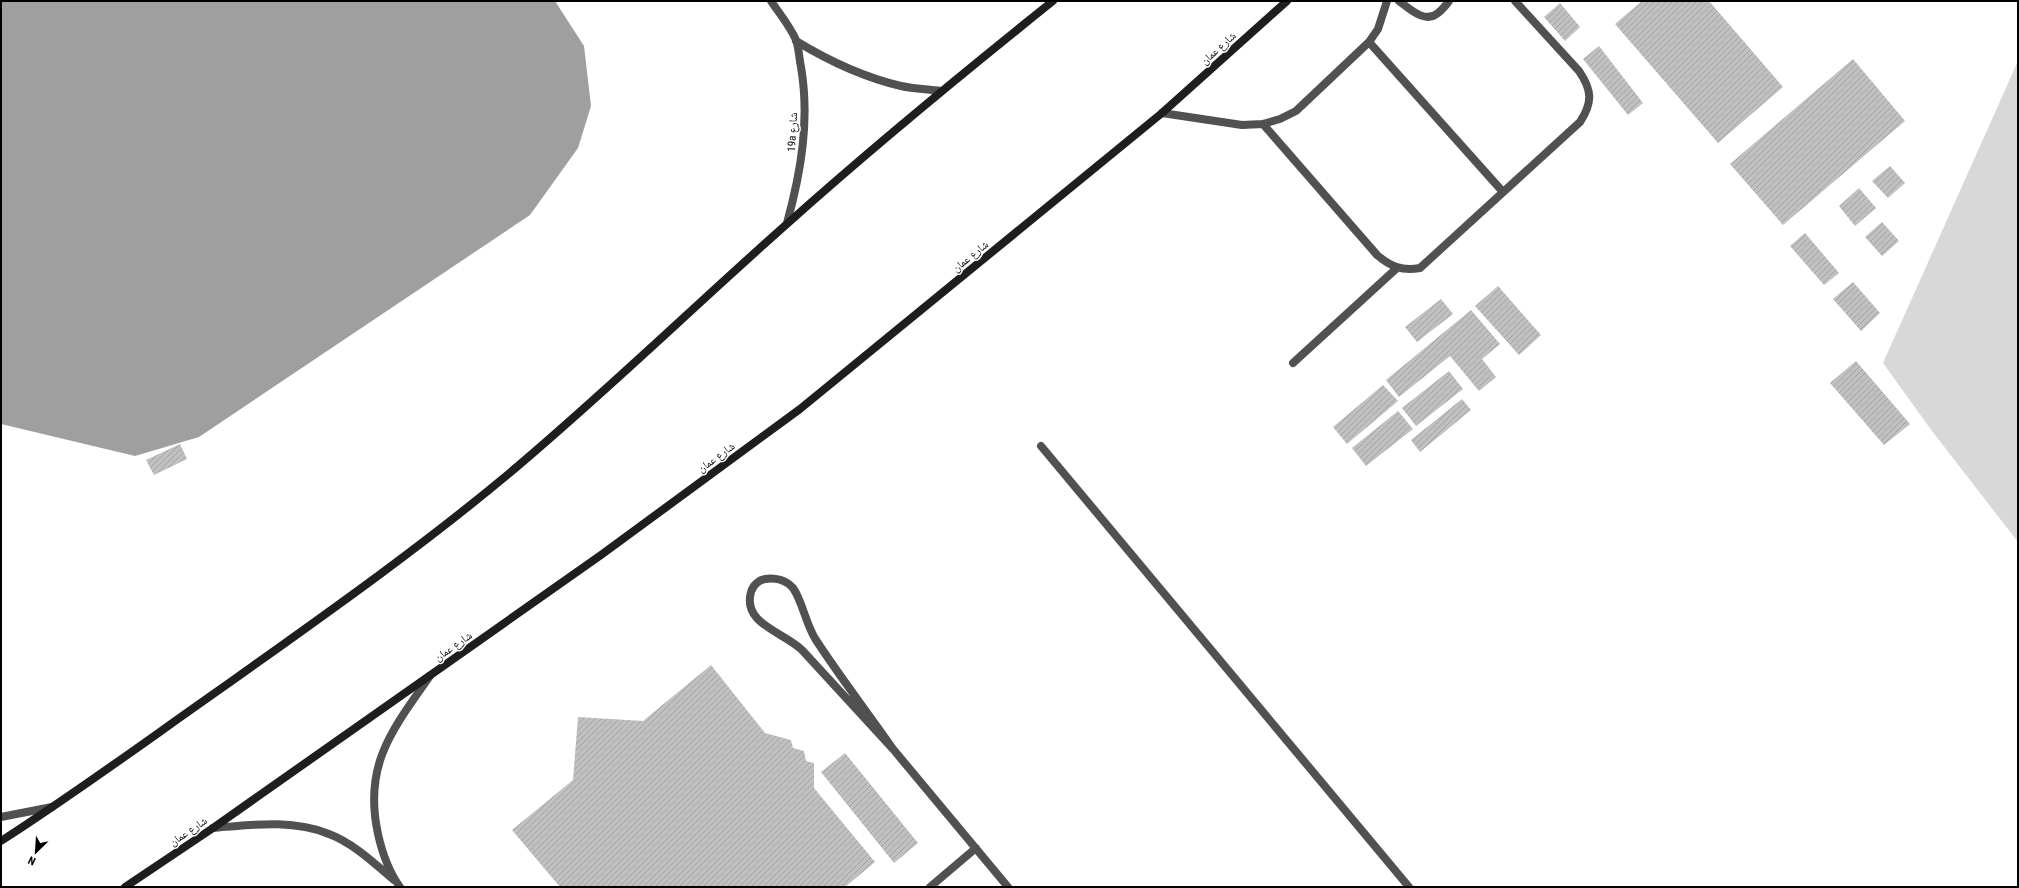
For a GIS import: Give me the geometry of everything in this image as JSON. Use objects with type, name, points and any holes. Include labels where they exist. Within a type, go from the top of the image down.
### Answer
[{"type":"street","name":"19a شارع","points":[[771,1],[796,41],[803,84],[805,114],[803,151],[797,187],[787,223]]},
{"type":"street","points":[[1,841],[53,807],[356,592],[438,531],[506,476],[578,414],[787,223],[941,91],[1052,1]]},
{"type":"street","name":"شارع عمان","points":[[125,887],[213,828],[602,555],[800,409],[1162,113],[1287,1]]},
{"type":"street","points":[[1162,113],[1242,125],[1263,124],[1280,119],[1296,111],[1369,42],[1378,29],[1388,1]]},
{"type":"street","points":[[1399,1],[1417,14],[1424,17],[1438,13],[1449,1]]},
{"type":"street","points":[[1263,124],[1386,263],[1397,268],[1408,270],[1420,268],[1580,122],[1588,111],[1590,97],[1587,83],[1579,71],[1515,1]]},
{"type":"street","name":"19a شارع","points":[[796,41],[829,61],[865,76],[902,86],[941,91]]},
{"type":"street","points":[[1369,42],[1503,192]]},
{"type":"street","points":[[1293,363],[1397,268]]},
{"type":"street","points":[[1041,446],[1409,887]]},
{"type":"street","points":[[894,749],[815,639],[792,587],[783,580],[771,578],[759,580],[751,590],[748,602],[752,614],[760,622],[794,642],[802,650],[894,749],[1008,887]]},
{"type":"street","points":[[398,884],[380,845],[373,811],[375,776],[386,744],[405,711],[431,675]]},
{"type":"street","points":[[1,817],[53,807]]},
{"type":"street","points":[[213,828],[285,824],[329,834],[358,850],[398,884]]},
{"type":"street","points":[[930,887],[976,848]]},
{"type":"shaded area","points":[[1,1],[555,1],[584,46],[591,106],[578,148],[530,215],[199,437],[135,456],[1,424]]},
{"type":"shaded area","points":[[2018,61],[2018,542],[1932,431],[1883,363]]},
{"type":"building","points":[[1642,1],[1709,1],[1783,87],[1718,143],[1615,24]]},
{"type":"building","points":[[1560,3],[1580,27],[1565,41],[1544,17]]},
{"type":"building","points":[[1599,46],[1643,103],[1628,115],[1583,59]]},
{"type":"building","points":[[1853,59],[1905,121],[1783,225],[1730,164]]},
{"type":"building","points":[[1890,166],[1905,183],[1888,198],[1872,181]]},
{"type":"building","points":[[1859,188],[1876,208],[1855,226],[1839,206]]},
{"type":"building","points":[[1882,222],[1899,241],[1882,256],[1865,237]]},
{"type":"building","points":[[1805,233],[1839,273],[1824,285],[1790,246]]},
{"type":"building","points":[[1853,282],[1880,313],[1861,331],[1833,299]]},
{"type":"building","points":[[1498,286],[1541,335],[1519,355],[1475,306]]},
{"type":"building","points":[[1441,299],[1453,314],[1417,342],[1405,327]]},
{"type":"building","points":[[1471,310],[1500,344],[1482,359],[1496,377],[1479,391],[1450,356],[1399,397],[1386,380]]},
{"type":"building","points":[[1856,361],[1910,424],[1884,445],[1830,383]]},
{"type":"building","points":[[1449,371],[1463,389],[1416,426],[1402,408]]},
{"type":"building","points":[[1383,385],[1398,401],[1347,444],[1333,427]]},
{"type":"building","points":[[1462,399],[1471,410],[1420,452],[1411,440]]},
{"type":"building","points":[[1398,411],[1413,429],[1366,466],[1352,448]]},
{"type":"building","points":[[180,444],[187,459],[154,475],[146,460]]},
{"type":"building","points":[[711,665],[765,733],[791,740],[793,748],[804,751],[806,761],[814,763],[814,788],[875,862],[845,887],[560,887],[512,830],[573,780],[578,717],[643,721]]},
{"type":"building","points":[[845,753],[918,843],[894,863],[821,772]]}]
